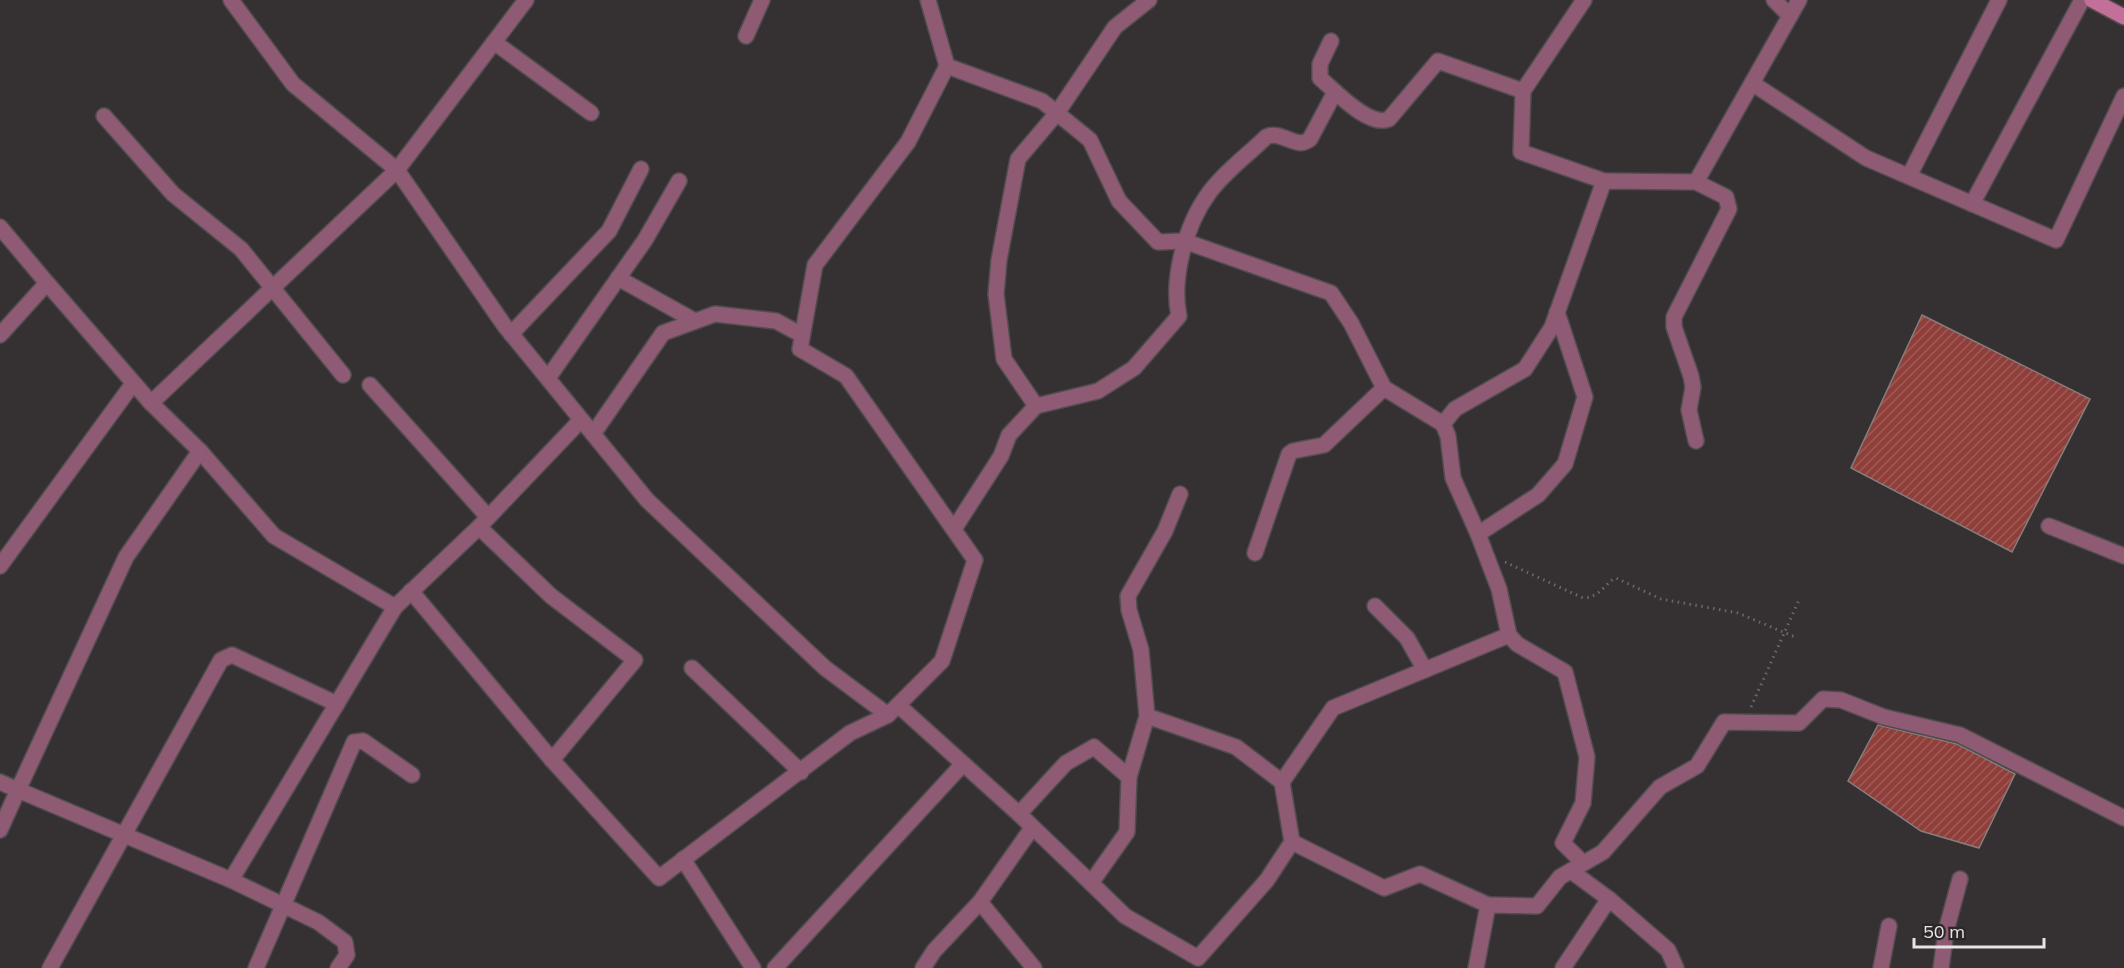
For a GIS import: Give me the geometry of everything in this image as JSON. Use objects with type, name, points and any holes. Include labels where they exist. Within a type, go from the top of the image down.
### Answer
[{"type":"main road","points":[[2092,0],[2124,17]]},
{"type":"street","points":[[231,0],[293,84],[397,170],[511,334],[647,500],[825,668],[893,710],[963,764],[1125,916],[1198,963],[1267,880],[1292,842],[1282,782],[1236,747],[1148,716]]},
{"type":"street","points":[[151,404],[397,170],[526,0]]},
{"type":"street","points":[[746,36],[762,0]]},
{"type":"street","points":[[411,591],[552,760],[659,878],[850,733],[893,710],[942,662],[975,560],[846,376],[800,349],[815,265],[908,142],[947,66],[928,0]]},
{"type":"street","points":[[1036,406],[1004,359],[996,294],[999,260],[1018,159],[1057,113],[1115,27],[1149,0]]},
{"type":"street","points":[[1584,0],[1523,92],[1521,152],[1604,181],[1696,182],[1726,197],[1729,210],[1674,317],[1674,327],[1693,387],[1689,410],[1696,441]]},
{"type":"street","points":[[1774,0],[1790,16]]},
{"type":"street","points":[[1696,182],[1799,0]]},
{"type":"street","points":[[1909,176],[1999,0]]},
{"type":"street","points":[[1972,204],[2082,0]]},
{"type":"street","points":[[1331,41],[1320,64],[1320,78],[1352,107],[1383,122],[1389,119],[1438,61],[1523,92]]},
{"type":"street","points":[[494,42],[591,113]]},
{"type":"street","points":[[947,66],[1042,102],[1090,140],[1119,201],[1158,242],[1184,241],[1331,293],[1351,323],[1384,388],[1443,424],[1448,436],[1453,478],[1499,589],[1509,635],[1517,644],[1565,672],[1587,757],[1583,803],[1563,843],[1577,867],[1609,899],[1668,950],[1676,968]]},
{"type":"street","points":[[1752,83],[1866,158],[2056,240],[2124,96]]},
{"type":"street","points":[[954,529],[1001,456],[1009,435],[1036,406],[1098,391],[1134,368],[1179,316],[1174,297],[1184,241],[1209,193],[1271,135],[1305,144],[1310,139],[1335,92]]},
{"type":"street","points":[[104,116],[173,194],[240,249],[343,375]]},
{"type":"street","points":[[511,334],[609,231],[641,169]]},
{"type":"street","points":[[548,378],[618,278],[679,181]]},
{"type":"street","points":[[1443,424],[1455,409],[1525,369],[1552,327],[1604,181]]},
{"type":"street","points":[[0,227],[132,385],[200,451],[274,536],[395,607]]},
{"type":"street","points":[[618,278],[695,321]]},
{"type":"street","points":[[0,335],[47,283]]},
{"type":"street","points":[[1478,534],[1538,495],[1565,464],[1585,397],[1557,312]]},
{"type":"street","points":[[593,434],[663,333],[715,314],[776,321],[802,335]]},
{"type":"street","points":[[0,566],[132,385]]},
{"type":"street","points":[[370,385],[484,522],[551,596],[635,660],[552,760]]},
{"type":"street","points":[[1255,553],[1289,454],[1293,450],[1323,446],[1384,388]]},
{"type":"street","points":[[231,880],[395,607],[484,522],[581,420]]},
{"type":"street","points":[[0,830],[126,557],[200,451]]},
{"type":"street","points":[[1091,884],[1127,832],[1129,777],[1148,716],[1141,650],[1129,610],[1128,596],[1165,531],[1180,494]]},
{"type":"street","points":[[2049,526],[2124,556]]},
{"type":"street","points":[[1375,606],[1407,638],[1425,670]]},
{"type":"street","points":[[1282,782],[1333,708],[1509,635]]},
{"type":"street","points":[[50,968],[221,660],[232,655],[337,704]]},
{"type":"street","points":[[692,668],[801,772]]},
{"type":"street","points":[[1292,842],[1384,888],[1420,874],[1488,904],[1537,906],[1560,877],[1602,852],[1660,787],[1697,766],[1724,722],[1799,723],[1823,699],[1841,700],[1884,717],[1960,735],[2124,818]]},
{"type":"street","points":[[256,968],[354,742],[363,741],[412,776]]},
{"type":"street","points":[[1018,814],[1066,763],[1094,747],[1129,777]]},
{"type":"street","points":[[775,968],[963,764]]},
{"type":"street","points":[[0,782],[231,880],[318,922],[345,942],[347,955],[338,968]]},
{"type":"street","points":[[923,968],[934,951],[980,902],[1032,828]]},
{"type":"street","points":[[683,860],[753,968]]},
{"type":"street","points":[[1941,968],[1946,931],[1960,879]]},
{"type":"street","points":[[1563,968],[1609,899]]},
{"type":"street","points":[[980,902],[1034,968]]},
{"type":"street","points":[[1476,968],[1488,904]]},
{"type":"street","points":[[1881,968],[1889,926]]},
{"type":"path","points":[[1484,553],[1583,598],[1604,590],[1613,578],[1616,578],[1661,599],[1738,613],[1795,638]]},
{"type":"path","points":[[1744,722],[1800,600]]},
{"type":"building","points":[[1922,315],[2090,399],[2012,552],[1851,468]]},
{"type":"building","points":[[1878,725],[1957,744],[2015,774],[1979,848],[1921,831],[1848,781]]}]
